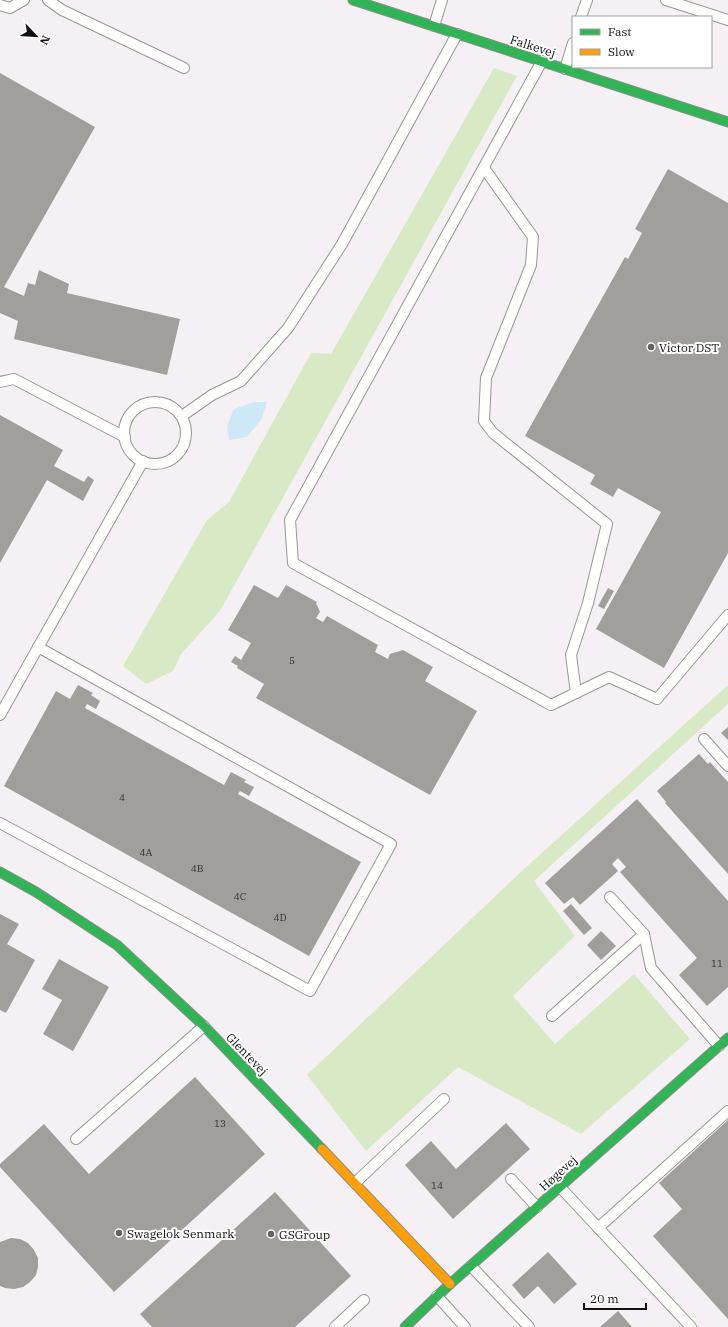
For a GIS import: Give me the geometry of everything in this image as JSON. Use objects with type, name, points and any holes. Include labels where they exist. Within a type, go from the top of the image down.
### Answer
[{"type":"street","name":"Falkevej","points":[[353,0],[565,69],[727,119]]},
{"type":"street","name":"Glentevej","points":[[0,872],[36,892],[117,945],[204,1026],[450,1284]]},
{"type":"street","name":"Høgevej","points":[[405,1327],[450,1284],[728,1038]]},
{"type":"lane","points":[[0,5],[10,8],[24,0]]},
{"type":"lane","points":[[48,0],[62,10],[184,68]]},
{"type":"lane","points":[[434,26],[442,0]]},
{"type":"lane","points":[[581,16],[586,0]]},
{"type":"lane","points":[[666,0],[728,20]]},
{"type":"lane","points":[[182,416],[212,395],[241,381],[288,328],[342,244],[457,34]]},
{"type":"lane","points":[[565,69],[572,46]]},
{"type":"lane","points":[[542,61],[290,520],[293,563],[551,705],[609,677],[658,699],[728,615]]},
{"type":"lane","points":[[484,168],[534,236],[531,265],[486,378],[484,421],[493,433],[607,524],[588,603],[571,655],[576,693]]},
{"type":"lane","points":[[0,382],[14,379],[125,437]]},
{"type":"lane","points":[[156,402],[166,404],[175,409],[182,416],[186,426],[184,446],[171,460],[162,464],[152,464],[142,461],[134,455],[128,447],[125,437],[125,426],[129,417],[136,409],[145,404],[156,402]]},
{"type":"lane","points":[[0,715],[142,461]]},
{"type":"lane","points":[[0,823],[310,991],[392,844],[38,647]]},
{"type":"lane","points":[[704,739],[728,766]]},
{"type":"lane","points":[[610,897],[644,934],[650,968],[719,1046]]},
{"type":"lane","points":[[552,1016],[644,934]]},
{"type":"lane","points":[[76,1139],[204,1026]]},
{"type":"lane","points":[[355,1183],[444,1099]]},
{"type":"lane","points":[[598,1228],[728,1111]]},
{"type":"lane","points":[[511,1179],[537,1207]]},
{"type":"lane","points":[[560,1187],[691,1327]]},
{"type":"lane","points":[[471,1266],[529,1327]]},
{"type":"lane","points":[[437,1296],[465,1327]]},
{"type":"lane","points":[[335,1327],[364,1300]]},
{"type":"shaded area","points":[[0,0],[728,0],[728,1327],[0,1327]]},
{"type":"green space","points":[[494,68],[517,76],[220,611],[182,653],[173,671],[146,684],[123,666],[207,520],[229,502],[311,353],[331,354]]},
{"type":"green space","points":[[728,685],[728,704],[534,881],[575,936],[513,996],[555,1044],[634,974],[690,1039],[581,1134],[458,1067],[366,1151],[307,1075],[524,869]]},
{"type":"water","points":[[254,402],[267,402],[261,420],[247,437],[229,440],[227,426],[234,409]]},
{"type":"building","points":[[0,73],[95,127],[4,287],[24,296],[28,283],[35,285],[39,270],[69,284],[67,293],[180,319],[167,375],[14,339],[18,321],[0,313]]},
{"type":"building","name":"Victor DST","points":[[668,169],[728,203],[728,553],[664,668],[596,629],[661,512],[618,488],[613,497],[590,484],[595,475],[525,436],[625,257],[628,259],[642,233],[635,229]]},
{"type":"building","points":[[0,415],[63,450],[54,466],[84,482],[88,476],[94,480],[83,501],[47,480],[0,563]]},
{"type":"building","points":[[254,585],[278,598],[286,585],[317,602],[316,604],[320,612],[316,618],[323,622],[327,616],[378,645],[375,652],[388,659],[390,654],[403,650],[433,667],[425,681],[477,711],[430,795],[256,698],[264,684],[237,668],[238,666],[231,662],[235,656],[241,660],[251,643],[228,630]]},
{"type":"building","points":[[608,588],[614,591],[604,609],[598,606]]},
{"type":"building","points":[[78,685],[93,693],[91,695],[100,701],[96,709],[87,704],[85,708],[224,785],[231,772],[246,780],[244,782],[254,787],[249,796],[240,791],[238,794],[361,862],[309,956],[4,786],[56,691],[70,699]]},
{"type":"building","points":[[728,727],[728,740],[721,733]]},
{"type":"building","points":[[699,754],[708,764],[710,762],[728,782],[728,874],[665,803],[666,802],[657,791]]},
{"type":"building","points":[[637,799],[728,901],[728,987],[707,1006],[679,975],[697,958],[620,872],[626,867],[618,858],[612,864],[618,871],[580,905],[573,897],[564,904],[545,883]]},
{"type":"building","points":[[571,904],[592,928],[584,935],[563,911]]},
{"type":"building","points":[[0,914],[19,924],[7,944],[35,960],[6,1013],[0,1010]]},
{"type":"building","points":[[601,931],[616,946],[601,960],[587,945]]},
{"type":"building","points":[[59,959],[109,987],[73,1051],[43,1034],[62,1000],[42,989]]},
{"type":"building","name":"Swagelok Senmark","points":[[195,1077],[265,1154],[114,1292],[0,1167],[0,1164],[44,1124],[89,1174]]},
{"type":"building","points":[[728,1120],[728,1319],[653,1236],[682,1209],[659,1183]]},
{"type":"building","points":[[506,1123],[530,1149],[453,1219],[405,1165],[431,1141],[456,1169]]},
{"type":"building","name":"GSGroup","points":[[275,1192],[351,1276],[295,1327],[152,1327],[140,1314]]},
{"type":"building","points":[[11,1238],[20,1239],[28,1243],[38,1258],[36,1275],[23,1287],[14,1289],[0,1286],[0,1242]]},
{"type":"building","points":[[548,1252],[577,1284],[554,1304],[538,1286],[524,1299],[512,1285]]},
{"type":"building","points":[[618,1311],[632,1327],[600,1327]]},
{"type":"traffic: fast","points":[[353,0],[728,122]]},
{"type":"traffic: fast","points":[[0,872],[36,892],[117,945],[204,1026],[322,1149]]},
{"type":"traffic: fast","points":[[405,1327],[450,1284],[728,1038]]},
{"type":"traffic: slow","points":[[322,1149],[450,1284]]},
{"type":"place","name":"Victor DST","points":[[651,347]]},
{"type":"place","name":"Swagelok Senmark","points":[[119,1233]]},
{"type":"place","name":"GSGroup","points":[[271,1234]]}]
